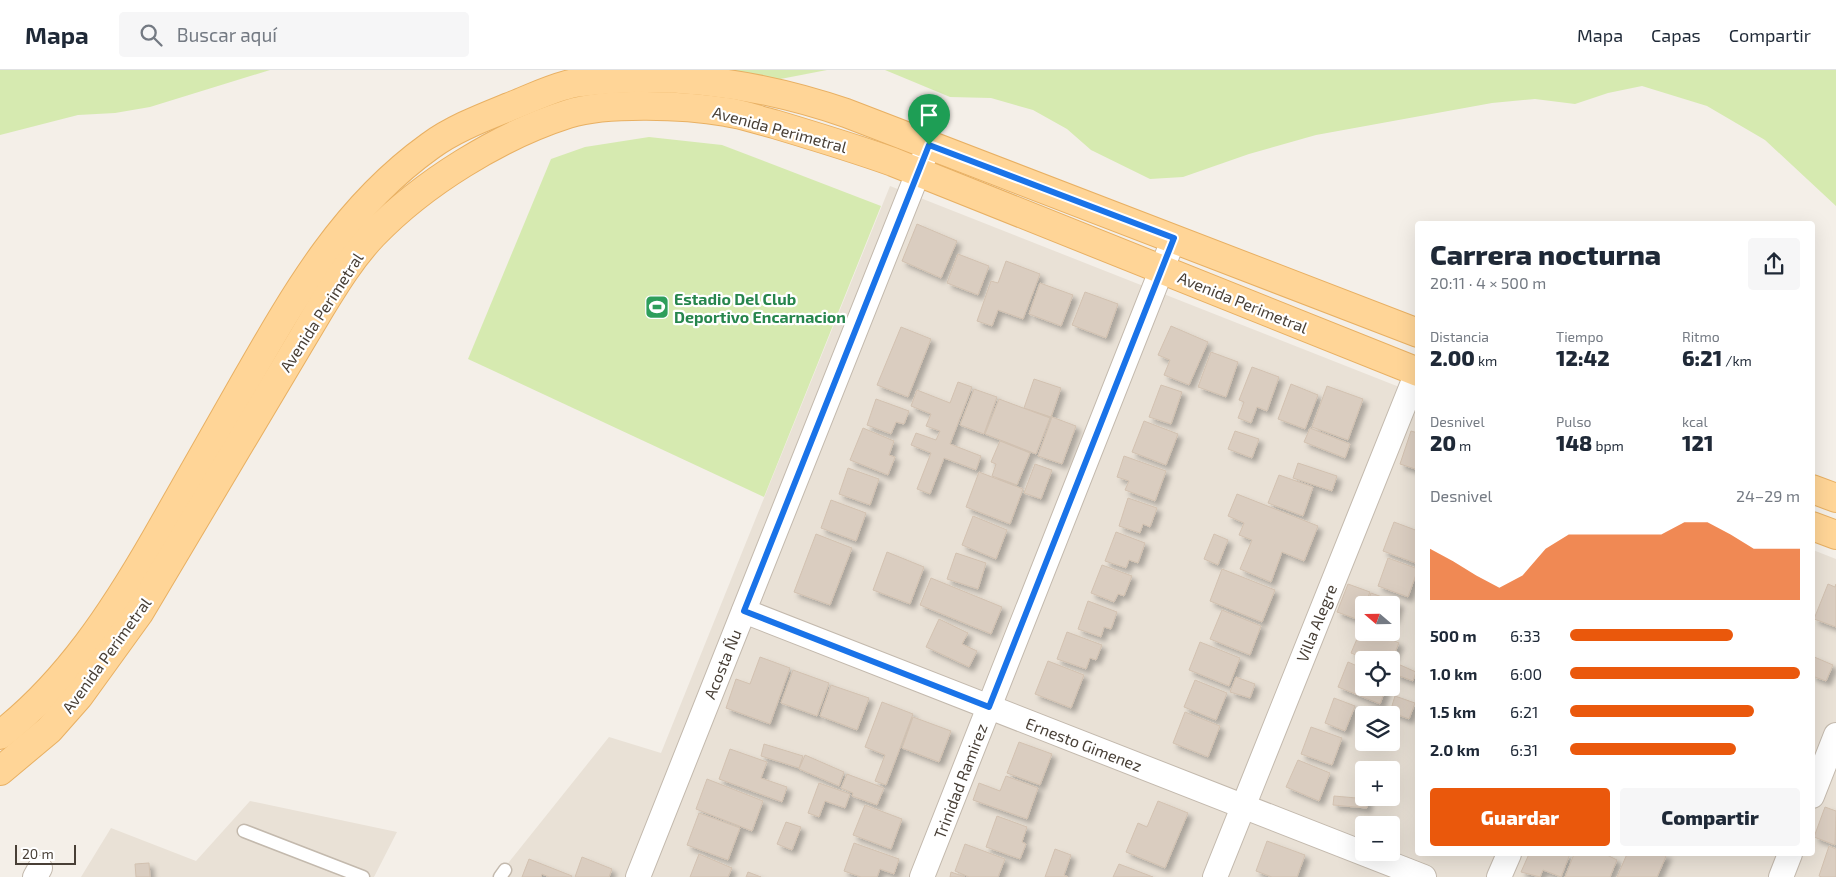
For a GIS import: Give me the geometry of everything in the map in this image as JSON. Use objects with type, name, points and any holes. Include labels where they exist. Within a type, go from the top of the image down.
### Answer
[{"type":"main road","name":"Avenida Perimetral","points":[[0,735],[52,687],[119,601],[284,314],[346,222],[374,193],[432,144],[469,124],[572,83],[610,77],[702,76],[793,95],[1174,238],[1415,332]]},
{"type":"main road","name":"Avenida Perimetral","points":[[0,771],[49,730],[112,651],[139,613],[348,265],[401,208],[462,164],[487,149],[569,114],[607,107],[692,108],[728,112],[827,139],[918,172],[1415,370]]},
{"type":"main road","points":[[1815,490],[1836,498]]},
{"type":"main road","points":[[1815,527],[1836,535]]},
{"type":"street","name":"Acosta Ñu","points":[[638,877],[929,145]]},
{"type":"street","name":"Trinidad Ramirez","points":[[922,877],[1174,238]]},
{"type":"street","name":"Villa Alegre","points":[[1215,877],[1415,376]]},
{"type":"street","name":"Ernesto Gimenez","points":[[744,611],[1424,877]]},
{"type":"street","points":[[1815,788],[1836,736]]},
{"type":"street","points":[[1499,877],[1507,856]]},
{"type":"street","points":[[1781,877],[1789,856]]},
{"type":"lane","points":[[244,831],[363,877]]},
{"type":"shaded area","points":[[890,186],[1415,393],[1415,856],[1815,856],[1815,551],[1836,559],[1836,877],[497,877],[609,737],[661,753]]},
{"type":"shaded area","points":[[250,801],[397,832],[374,877],[81,877],[111,828],[196,861]]},
{"type":"green space","points":[[0,70],[270,70],[150,107],[115,113],[78,115],[0,135]]},
{"type":"green space","points":[[731,70],[827,70],[770,81]]},
{"type":"green space","points":[[885,70],[1836,70],[1836,206],[1765,140],[1707,106],[1642,86],[1608,93],[1575,104],[1535,99],[1492,103],[1316,135],[1249,154],[1183,177],[1150,179],[1091,150],[1067,129],[1033,110],[991,98],[950,97]]},
{"type":"green space","name":"Estadio Del Club Deportivo Encarnacion","points":[[649,137],[722,145],[881,206],[764,497],[468,359],[551,159],[585,147]]},
{"type":"building","points":[[917,224],[957,241],[941,278],[902,261]]},
{"type":"building","points":[[958,254],[989,266],[978,295],[947,283]]},
{"type":"building","points":[[1006,261],[1040,274],[1023,319],[998,310],[992,326],[977,321],[991,281],[998,283]]},
{"type":"building","points":[[1040,283],[1073,295],[1061,326],[1029,314]]},
{"type":"building","points":[[1085,292],[1118,304],[1106,338],[1072,325]]},
{"type":"building","points":[[1171,326],[1208,342],[1189,385],[1164,375],[1170,360],[1158,355]]},
{"type":"building","points":[[901,327],[931,339],[908,397],[877,385]]},
{"type":"building","points":[[1211,352],[1238,362],[1226,397],[1198,387]]},
{"type":"building","points":[[1252,367],[1279,377],[1267,411],[1257,407],[1251,423],[1238,418],[1244,402],[1239,400]]},
{"type":"building","points":[[1034,379],[1061,388],[1051,417],[1024,408]]},
{"type":"building","points":[[958,382],[972,387],[950,444],[981,456],[976,470],[944,458],[930,494],[917,489],[931,453],[911,445],[916,433],[936,440],[940,431],[926,426],[931,414],[911,406],[917,390],[950,403]]},
{"type":"building","points":[[1291,384],[1318,395],[1305,429],[1278,419]]},
{"type":"building","points":[[1161,385],[1182,392],[1171,424],[1149,417]]},
{"type":"building","points":[[1327,386],[1363,399],[1348,440],[1312,427]]},
{"type":"building","points":[[974,389],[997,397],[984,434],[960,425]]},
{"type":"building","points":[[876,399],[909,411],[904,424],[896,422],[891,434],[867,425]]},
{"type":"building","points":[[999,399],[1050,418],[1036,454],[985,434]]},
{"type":"building","points":[[1052,417],[1076,426],[1062,464],[1038,456]]},
{"type":"building","points":[[1144,421],[1178,434],[1166,465],[1132,452]]},
{"type":"building","points":[[863,428],[894,441],[889,455],[895,457],[888,475],[850,460]]},
{"type":"building","points":[[1310,428],[1350,444],[1345,458],[1304,442]]},
{"type":"building","points":[[1235,431],[1259,439],[1252,458],[1228,449]]},
{"type":"building","points":[[1411,431],[1415,432],[1415,469],[1400,464]]},
{"type":"building","points":[[1000,441],[1030,453],[1017,485],[992,476],[996,464],[991,462]]},
{"type":"building","points":[[1124,456],[1166,471],[1155,501],[1125,490],[1129,481],[1117,477]]},
{"type":"building","points":[[1298,463],[1337,476],[1332,491],[1293,478]]},
{"type":"building","points":[[1035,464],[1052,470],[1041,499],[1024,493]]},
{"type":"building","points":[[848,468],[879,479],[870,505],[839,494]]},
{"type":"building","points":[[979,472],[1023,489],[1010,524],[966,507]]},
{"type":"building","points":[[1279,475],[1313,487],[1303,516],[1268,503]]},
{"type":"building","points":[[1237,494],[1318,526],[1304,561],[1282,552],[1271,582],[1240,569],[1252,540],[1239,535],[1244,523],[1228,516]]},
{"type":"building","points":[[1128,498],[1157,508],[1150,527],[1143,524],[1140,533],[1119,526]]},
{"type":"building","points":[[831,500],[866,513],[856,541],[821,528]]},
{"type":"building","points":[[973,516],[1007,530],[996,559],[962,545]]},
{"type":"building","points":[[1394,522],[1415,530],[1415,563],[1383,551]]},
{"type":"building","points":[[1116,532],[1145,543],[1138,563],[1129,560],[1126,568],[1105,561]]},
{"type":"building","points":[[816,534],[852,548],[830,605],[794,592]]},
{"type":"building","points":[[1214,534],[1228,540],[1218,565],[1204,559]]},
{"type":"building","points":[[887,552],[924,567],[910,604],[873,590]]},
{"type":"building","points":[[956,553],[986,563],[978,589],[947,579]]},
{"type":"building","points":[[1388,558],[1415,568],[1415,577],[1408,597],[1378,586]]},
{"type":"building","points":[[1102,565],[1132,576],[1124,596],[1118,594],[1114,602],[1091,593]]},
{"type":"building","points":[[1222,569],[1275,590],[1262,622],[1210,601]]},
{"type":"building","points":[[931,578],[1002,607],[991,634],[920,605]]},
{"type":"building","points":[[1348,584],[1370,592],[1368,596],[1355,596],[1355,619],[1337,612]]},
{"type":"building","points":[[1828,584],[1835,587],[1836,584],[1836,627],[1815,619]]},
{"type":"building","points":[[1088,601],[1117,612],[1111,629],[1104,627],[1101,637],[1078,629]]},
{"type":"building","points":[[1222,610],[1261,626],[1250,655],[1210,639]]},
{"type":"building","points":[[939,619],[968,633],[962,644],[977,651],[969,667],[926,647]]},
{"type":"building","points":[[1067,632],[1102,645],[1096,660],[1090,658],[1086,669],[1057,659]]},
{"type":"building","points":[[1356,641],[1395,641],[1399,643],[1396,651],[1355,651],[1355,655],[1351,653]]},
{"type":"building","points":[[1200,642],[1240,658],[1229,686],[1189,670]]},
{"type":"building","points":[[760,657],[790,668],[770,724],[726,708],[736,679],[750,684]]},
{"type":"building","points":[[1815,657],[1833,665],[1826,681],[1815,677]]},
{"type":"building","points":[[1048,661],[1084,675],[1071,708],[1035,694]]},
{"type":"building","points":[[1348,662],[1355,665],[1355,694],[1338,687]]},
{"type":"building","points":[[1400,665],[1415,672],[1413,681],[1400,676]]},
{"type":"building","points":[[793,670],[829,683],[817,716],[781,703]]},
{"type":"building","points":[[1236,677],[1255,684],[1250,698],[1230,692]]},
{"type":"building","points":[[1195,680],[1227,693],[1216,720],[1184,707]]},
{"type":"building","points":[[831,685],[869,698],[857,730],[820,716]]},
{"type":"building","points":[[1360,696],[1383,696],[1380,704]]},
{"type":"building","points":[[1395,696],[1415,703],[1409,719],[1400,716],[1400,706],[1392,706]]},
{"type":"building","points":[[1334,698],[1355,706],[1345,731],[1325,723]]},
{"type":"building","points":[[882,702],[913,714],[886,785],[875,781],[885,755],[865,747]]},
{"type":"building","points":[[1185,712],[1220,726],[1208,757],[1173,743]]},
{"type":"building","points":[[913,717],[951,731],[939,762],[902,748]]},
{"type":"building","points":[[1311,727],[1342,738],[1332,765],[1301,754]]},
{"type":"building","points":[[1019,742],[1052,754],[1040,785],[1007,773]]},
{"type":"building","points":[[764,744],[803,756],[799,768],[761,756]]},
{"type":"building","points":[[730,749],[767,762],[761,778],[787,787],[782,802],[719,779]]},
{"type":"building","points":[[805,755],[844,772],[839,786],[799,769]]},
{"type":"building","points":[[1298,760],[1330,773],[1319,801],[1286,787]]},
{"type":"building","points":[[847,774],[884,788],[877,805],[852,796],[853,793],[841,788]]},
{"type":"building","points":[[1006,776],[1038,788],[1027,819],[973,800],[979,783],[1000,791]]},
{"type":"building","points":[[707,779],[763,801],[752,831],[696,809]]},
{"type":"building","points":[[819,783],[850,794],[845,808],[825,801],[819,817],[808,813]]},
{"type":"building","points":[[1334,796],[1355,798],[1355,806],[1367,806],[1367,808],[1333,805]]},
{"type":"building","points":[[1158,801],[1188,813],[1165,868],[1126,852],[1138,823],[1147,827]]},
{"type":"building","points":[[865,805],[902,819],[891,849],[853,835]]},
{"type":"building","points":[[1825,807],[1836,811],[1835,845],[1815,837]]},
{"type":"building","points":[[699,813],[740,828],[728,860],[687,845]]},
{"type":"building","points":[[997,816],[1027,827],[1022,842],[1026,844],[1020,859],[986,847]]},
{"type":"building","points":[[786,822],[801,827],[792,850],[777,844]]},
{"type":"building","points":[[1267,841],[1305,855],[1297,877],[1272,877],[1256,871]]},
{"type":"building","points":[[854,843],[899,859],[894,874],[880,869],[877,877],[861,877],[844,871]]},
{"type":"building","points":[[965,844],[1005,859],[998,877],[969,877],[955,871]]},
{"type":"building","points":[[1829,846],[1836,849],[1836,877],[1822,877],[1819,876]]},
{"type":"building","points":[[1055,849],[1071,855],[1064,875],[1068,877],[1045,877]]},
{"type":"building","points":[[699,854],[732,868],[728,877],[690,877]]},
{"type":"building","points":[[1528,856],[1569,856],[1561,877],[1543,870],[1540,877],[1521,872]]},
{"type":"building","points":[[1573,856],[1609,856],[1617,860],[1610,877],[1565,877]]},
{"type":"building","points":[[1626,856],[1666,856],[1657,877],[1617,877]]},
{"type":"building","points":[[582,857],[612,869],[609,877],[575,877]]},
{"type":"building","points":[[529,859],[572,876],[549,877],[542,874],[541,877],[522,877]]},
{"type":"building","points":[[149,863],[150,877],[136,877],[135,864]]},
{"type":"building","points":[[1119,864],[1153,877],[1113,877]]},
{"type":"building","points":[[748,872],[761,877],[746,877]]},
{"type":"building","points":[[951,872],[965,877],[950,877]]},
{"type":"place","name":"Estadio Del Club Deportivo Encarnacion","points":[[657,307]]},
{"type":"route","points":[[929,145],[1174,238],[989,707],[744,611],[929,145]]}]
